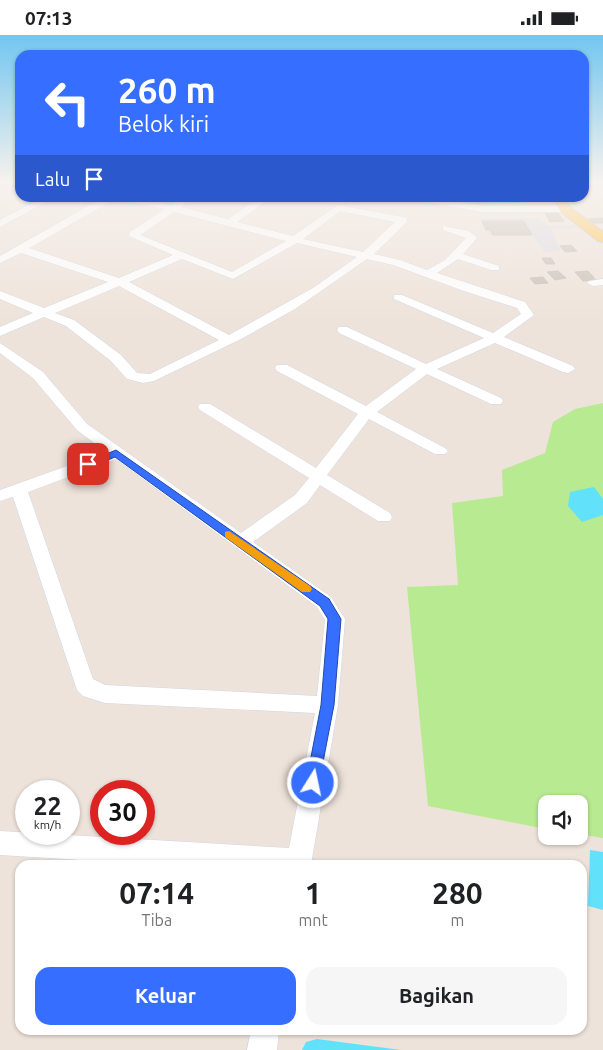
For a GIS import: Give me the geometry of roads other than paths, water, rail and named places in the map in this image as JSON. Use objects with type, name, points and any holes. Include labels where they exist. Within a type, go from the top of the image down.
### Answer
[{"type":"main road","points":[[590,228],[603,238]]},
{"type":"street","points":[[0,260],[57,228]]},
{"type":"street","points":[[142,228],[134,234],[140,239],[233,276],[295,240],[311,228]]},
{"type":"street","points":[[240,542],[301,499],[366,413],[425,369],[494,338],[528,315],[521,305],[468,289],[396,262],[250,228]]},
{"type":"street","points":[[0,295],[70,323],[95,339],[132,376],[143,379],[154,377],[285,309],[367,255],[395,228]]},
{"type":"street","points":[[427,274],[449,262],[472,238],[465,233],[448,228]]},
{"type":"street","points":[[20,249],[122,283],[228,340]]},
{"type":"street","points":[[0,331],[43,312],[122,283],[184,255]]},
{"type":"street","points":[[456,255],[495,268]]},
{"type":"street","points":[[398,297],[568,369]]},
{"type":"street","points":[[343,330],[496,401]]},
{"type":"street","points":[[0,347],[38,375],[82,427],[324,602],[335,619],[328,705],[299,860]]},
{"type":"street","points":[[282,368],[440,451]]},
{"type":"street","points":[[206,407],[384,517]]},
{"type":"street","points":[[0,496],[116,453]]},
{"type":"street","points":[[19,490],[84,684],[90,690],[105,694],[328,705]]},
{"type":"street","points":[[0,843],[253,860]]},
{"type":"street","points":[[262,1050],[264,1035]]},
{"type":"water","points":[[594,487],[603,499],[603,515],[582,522],[568,506],[570,492]]},
{"type":"water","points":[[590,850],[603,852],[603,910],[588,906]]},
{"type":"water","points":[[317,1039],[401,1050],[302,1050],[306,1042]]}]
